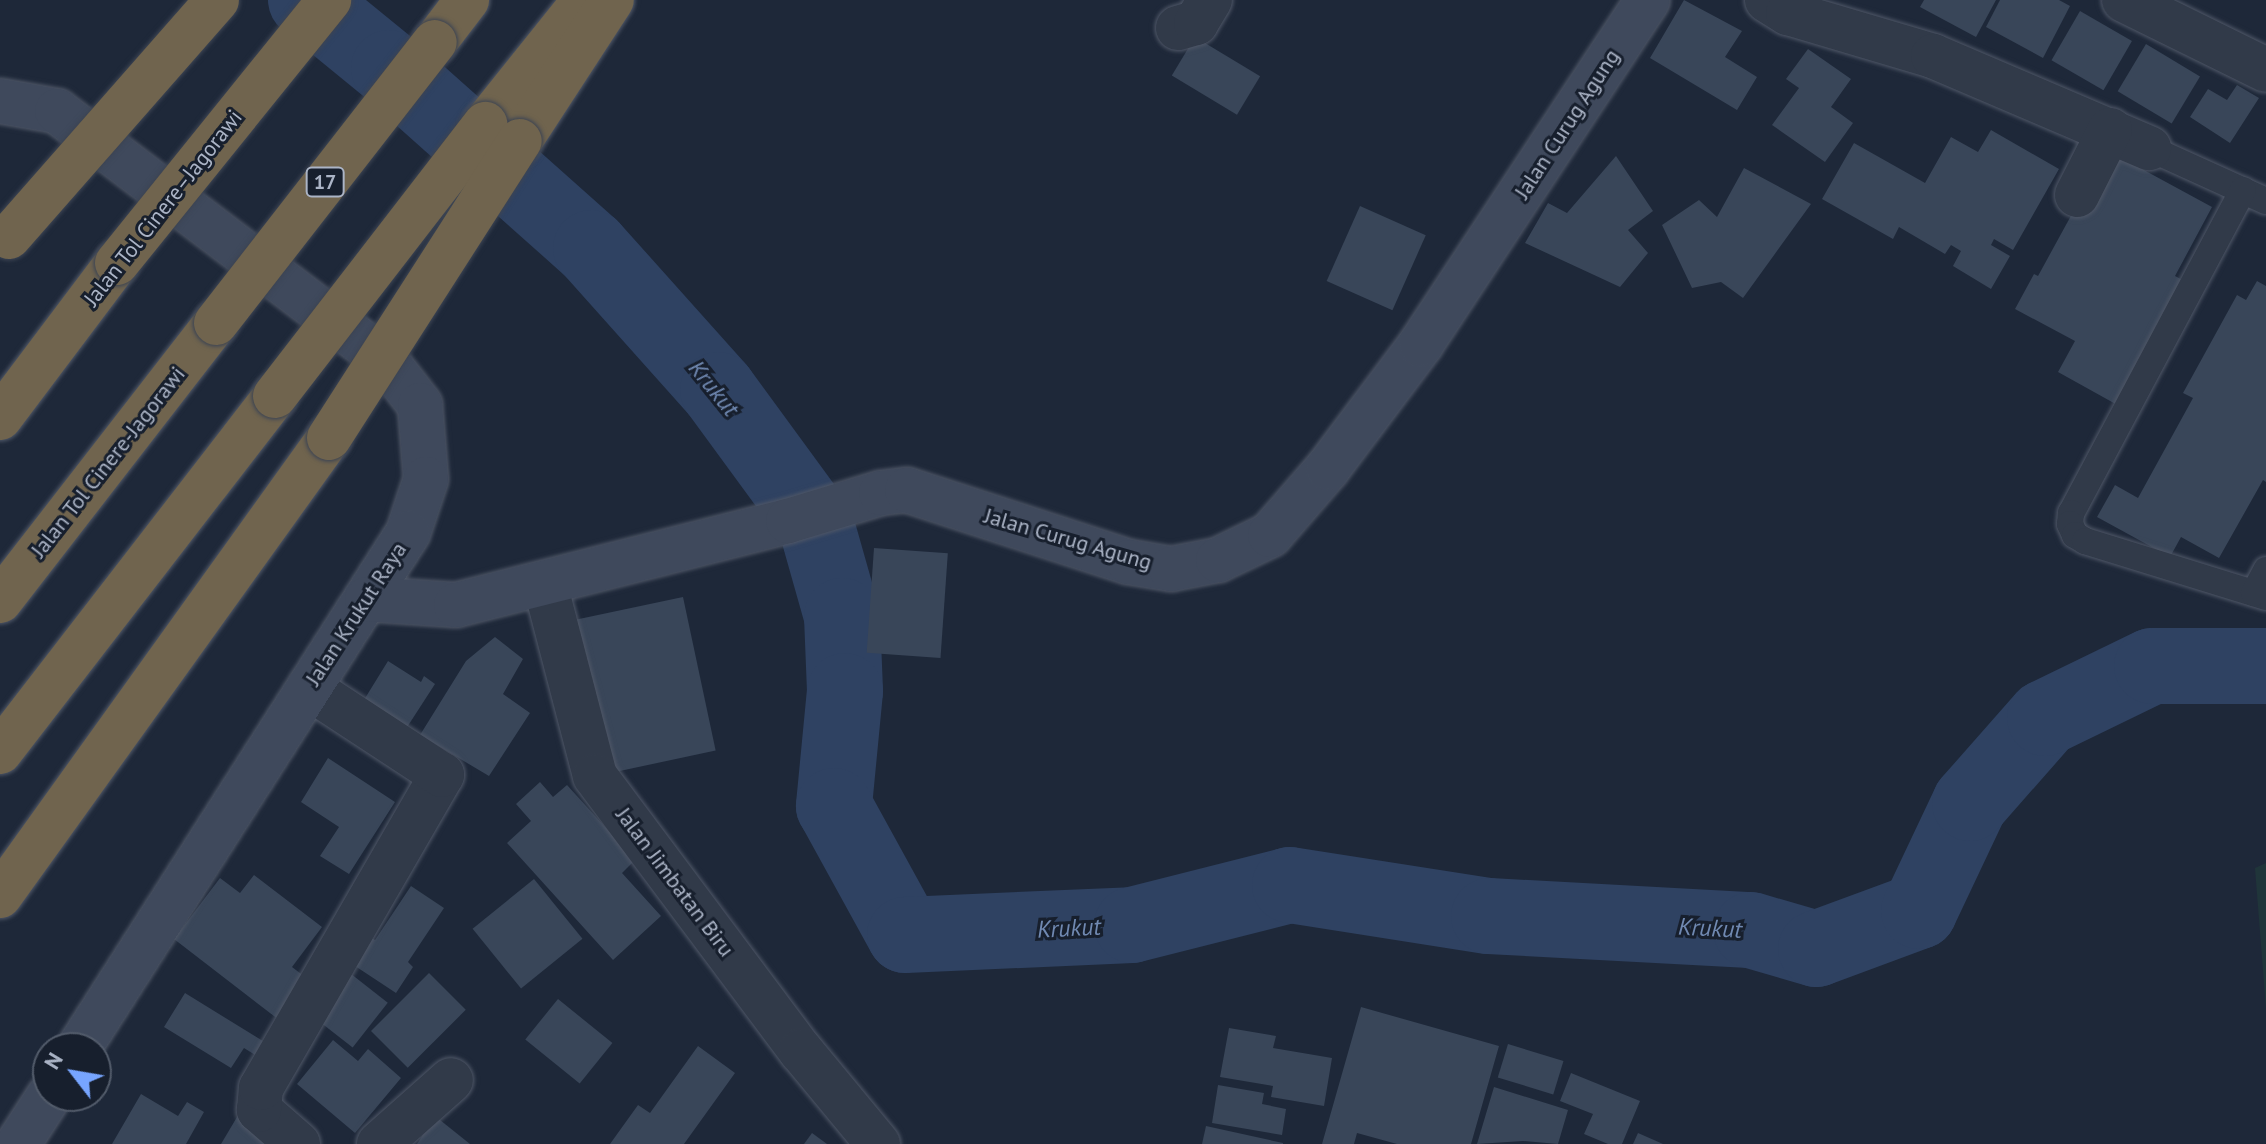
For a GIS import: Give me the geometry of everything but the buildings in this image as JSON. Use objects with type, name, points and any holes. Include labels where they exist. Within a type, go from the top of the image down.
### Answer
[{"type":"highway","points":[[5,243],[217,0]]},
{"type":"highway","name":"Jalan Tol Cinere–Jagorawi","points":[[0,418],[117,263],[329,0]]},
{"type":"highway","name":"Jalan Tol Cinere-Jagorawi","points":[[0,601],[467,0]]},
{"type":"highway","points":[[0,896],[329,438],[503,132],[584,0]]},
{"type":"highway","points":[[0,752],[275,396],[503,132],[612,0]]},
{"type":"street","name":"Jalan Curug Agung","points":[[367,599],[456,605],[788,521],[881,493],[907,490],[1129,562],[1171,569],[1218,560],[1270,535],[1328,468],[1421,344],[1648,0]]},
{"type":"street","points":[[1767,0],[1788,13],[1933,56],[2149,148]]},
{"type":"street","points":[[2124,0],[2266,70]]},
{"type":"street","name":"Jalan Krukut Raya","points":[[0,101],[57,111],[386,361],[420,405],[426,479],[408,533],[89,1032]]},
{"type":"street","points":[[2077,195],[2110,130]]},
{"type":"street","name":"Jalan Jimbatan Biru","points":[[545,584],[595,776],[801,1051],[878,1144]]},
{"type":"street","points":[[298,1144],[259,1110],[261,1088],[442,775],[309,688]]},
{"type":"street","points":[[379,1144],[451,1080]]},
{"type":"street","points":[[18,1144],[39,1112]]},
{"type":"lane","points":[[2149,148],[2255,196],[2071,513],[2070,524],[2075,535],[2085,541],[2260,595],[2266,570]]},
{"type":"green space","points":[[2266,863],[2266,1009],[2255,868]]},
{"type":"waterway","name":"Krukut","points":[[306,0],[389,68],[591,248],[718,390],[816,524],[842,616],[845,691],[834,806],[905,935],[1132,925],[1290,885],[1489,916],[1751,930],[1816,949],[1919,911],[1970,803],[2045,718],[2152,666],[2266,666]]}]
